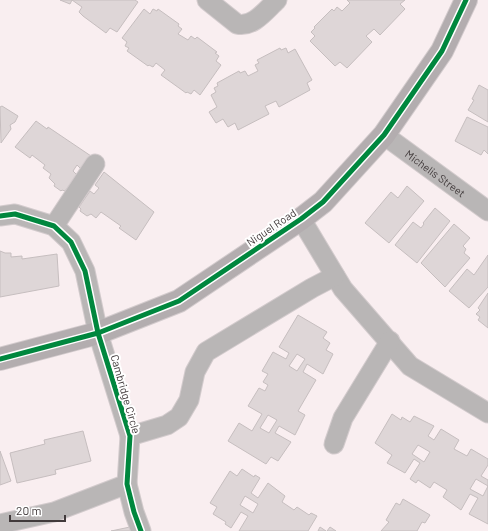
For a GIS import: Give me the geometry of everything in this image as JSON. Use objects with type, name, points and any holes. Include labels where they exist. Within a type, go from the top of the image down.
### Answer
[{"type":"main road","name":"Niguel Road","points":[[0,359],[98,333],[179,301],[301,219],[323,202],[384,135],[442,51],[466,0]]},
{"type":"street","points":[[207,0],[236,24],[242,25],[253,22],[277,0]]},
{"type":"street","name":"Michelis Street","points":[[384,135],[488,211]]},
{"type":"street","points":[[0,216],[15,214],[54,226],[95,164]]},
{"type":"street","points":[[301,219],[343,289],[390,341],[410,366],[488,413]]},
{"type":"street","name":"Cambridge Circle","points":[[54,226],[71,242],[85,271],[98,333],[130,436],[127,484],[140,531]]},
{"type":"street","points":[[130,436],[167,426],[179,417],[189,400],[195,372],[206,352],[312,288],[335,276]]},
{"type":"street","points":[[334,444],[343,418],[390,341]]},
{"type":"street","points":[[0,524],[54,512],[127,484]]},
{"type":"building","points":[[60,0],[72,0],[70,4]]},
{"type":"building","points":[[72,0],[135,0],[138,2],[117,32],[110,28],[106,33],[83,16],[79,12],[82,7]]},
{"type":"building","points":[[347,0],[405,0],[400,4],[405,9],[380,35],[374,29],[366,36],[372,42],[347,68],[340,62],[335,66],[310,41],[315,36],[311,32],[315,28],[314,27],[332,9],[334,11],[337,7],[342,11],[350,3]]},
{"type":"building","points":[[144,9],[150,14],[153,9],[157,11],[158,9],[179,24],[178,26],[182,29],[178,34],[188,40],[191,36],[195,39],[197,37],[217,52],[215,53],[219,56],[216,61],[221,65],[200,95],[194,90],[191,94],[186,93],[161,75],[165,70],[156,63],[153,67],[148,66],[127,51],[129,48],[125,46],[127,42],[122,38]]},
{"type":"building","points":[[280,48],[281,50],[286,48],[288,53],[295,49],[312,80],[307,83],[310,90],[279,107],[276,101],[265,106],[269,114],[238,130],[235,123],[228,127],[223,119],[216,123],[209,112],[217,107],[211,95],[216,92],[214,88],[218,86],[217,83],[239,71],[240,73],[245,71],[248,76],[258,71],[255,65],[259,63],[257,60]]},
{"type":"building","points":[[479,85],[488,90],[488,122],[468,110],[474,100],[472,99]]},
{"type":"building","points":[[2,106],[18,116],[15,122],[10,125],[11,129],[1,143],[0,107]]},
{"type":"building","points":[[467,117],[488,127],[488,154],[484,150],[481,155],[455,141]]},
{"type":"building","points":[[36,121],[47,129],[48,127],[91,156],[81,169],[77,165],[73,171],[77,175],[65,191],[61,191],[54,186],[55,184],[49,178],[51,174],[43,168],[45,165],[32,155],[30,158],[15,147]]},
{"type":"building","points":[[104,172],[154,212],[136,240],[119,228],[121,226],[101,212],[96,218],[91,214],[87,216],[80,211],[81,209],[79,207],[90,191],[94,194],[99,188],[95,185]]},
{"type":"building","points":[[407,186],[424,201],[389,243],[365,223],[391,192],[398,198]]},
{"type":"building","points":[[435,208],[450,221],[417,263],[395,245],[413,222],[421,228],[424,224],[423,223]]},
{"type":"building","points":[[454,224],[470,238],[463,246],[466,249],[464,253],[470,258],[445,287],[421,263]]},
{"type":"building","points":[[0,251],[11,253],[11,257],[22,256],[22,259],[57,254],[59,286],[0,297]]},
{"type":"building","points":[[488,255],[488,287],[469,308],[449,291],[467,269],[474,275]]},
{"type":"building","points":[[488,293],[488,328],[478,320],[480,317],[476,314],[480,310],[478,308]]},
{"type":"building","points":[[298,315],[327,332],[323,338],[330,343],[326,350],[333,354],[323,374],[307,364],[303,372],[316,380],[298,411],[305,415],[295,435],[279,426],[275,433],[291,442],[278,461],[271,457],[266,464],[228,441],[239,423],[252,431],[262,414],[248,406],[259,388],[265,391],[268,385],[263,382],[268,374],[262,371],[273,352],[286,359],[289,353],[279,347]],"holes":[[[297,354],[305,359],[297,371],[289,366]],[[268,415],[277,420],[269,433],[260,428]]]},
{"type":"building","points":[[392,414],[401,420],[402,417],[410,422],[414,416],[434,426],[428,436],[434,440],[441,429],[459,440],[454,449],[467,456],[471,449],[488,459],[488,465],[481,476],[488,480],[488,486],[488,524],[469,514],[478,498],[470,494],[461,510],[443,497],[447,490],[434,482],[430,488],[418,480],[416,483],[410,479],[420,463],[414,459],[405,473],[387,463],[392,455],[375,443]],"holes":[[[418,445],[430,452],[424,462],[412,454]],[[476,479],[488,486],[483,496],[470,489]]]},
{"type":"building","points":[[83,431],[91,461],[55,470],[56,474],[17,483],[10,453],[45,444],[44,440]]},
{"type":"building","points":[[0,451],[11,481],[0,485]]},
{"type":"building","points":[[242,469],[254,477],[255,475],[260,478],[251,493],[258,498],[268,483],[285,496],[282,502],[294,510],[297,507],[309,515],[311,513],[317,516],[308,531],[239,531],[248,516],[241,512],[231,528],[225,524],[226,522],[213,514],[217,507],[210,503],[230,471],[237,476]],"holes":[[[245,496],[258,504],[253,513],[240,505]]]},
{"type":"building","points":[[403,499],[430,515],[425,523],[422,522],[417,531],[381,531],[389,522],[386,520],[396,503],[400,505]]},
{"type":"building","points":[[130,527],[131,531],[111,531]]},
{"type":"building","points":[[320,527],[326,531],[318,531]]},
{"type":"building","points":[[330,527],[336,531],[327,531]]},
{"type":"cycle path","points":[[0,359],[98,333],[179,301],[301,219],[323,202],[384,135],[442,51],[466,0]]},
{"type":"cycle path","points":[[0,216],[15,214],[54,226],[71,242],[85,271],[98,333],[130,436],[127,484],[134,512],[141,531]]}]
